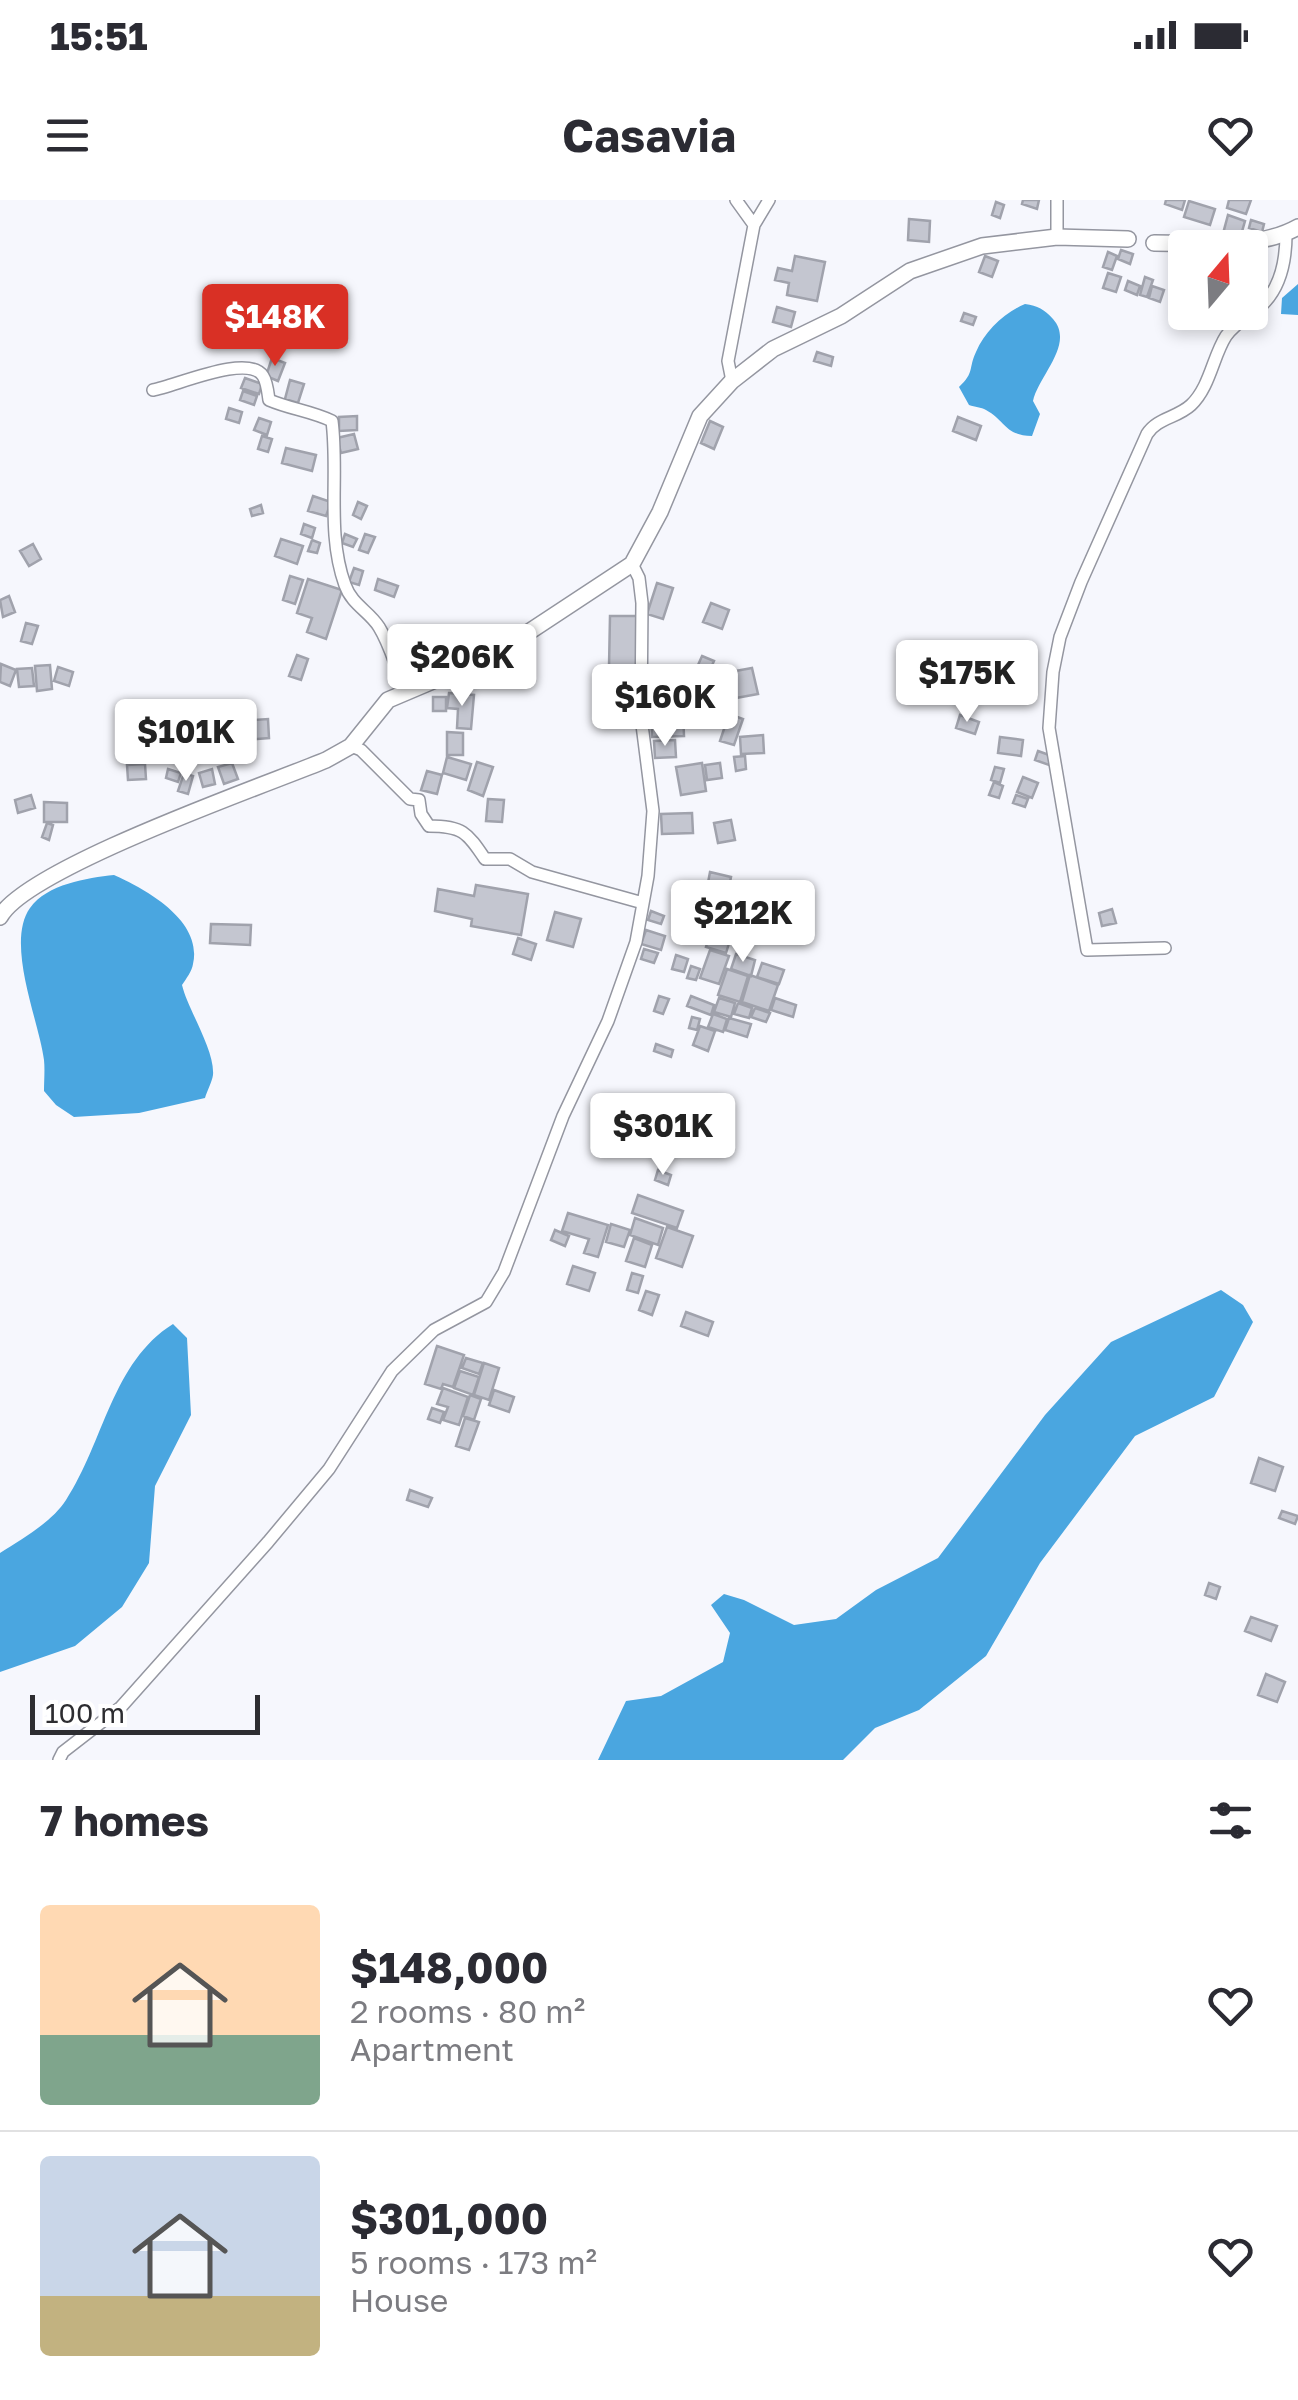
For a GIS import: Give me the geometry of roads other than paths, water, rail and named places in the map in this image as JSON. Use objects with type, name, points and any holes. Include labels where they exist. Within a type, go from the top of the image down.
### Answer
[{"type":"street","points":[[736,200],[754,225]]},
{"type":"street","points":[[732,380],[728,361],[754,225],[770,200]]},
{"type":"street","points":[[1057,200],[1057,237]]},
{"type":"street","points":[[1154,242],[1232,242],[1292,231],[1286,260],[1274,288],[1262,305],[1229,332],[1194,402],[1152,426],[1147,434],[1081,582],[1060,637],[1053,672],[1049,728],[1087,950],[1165,948]]},
{"type":"street","points":[[0,917],[31,886],[114,846],[326,760],[351,746],[388,700],[494,656],[632,564],[660,512],[700,416],[732,380],[773,350],[841,316],[910,271],[982,246],[1057,237],[1128,239]]},
{"type":"street","points":[[153,390],[237,366],[264,377],[269,400],[332,421],[336,454],[334,516],[344,583],[352,602],[377,623],[392,649],[407,692]]},
{"type":"street","points":[[59,1760],[63,1752],[121,1707],[330,1470],[392,1371],[434,1330],[486,1302],[504,1272],[563,1116],[608,1021],[636,942],[643,904],[652,811],[642,716],[642,603],[639,578],[632,564]]},
{"type":"street","points":[[351,746],[361,750],[410,799],[419,800],[421,814],[429,826],[455,826],[471,838],[485,858],[510,859],[532,872],[643,904]]},
{"type":"water","points":[[1298,284],[1298,315],[1281,314],[1282,298]]},
{"type":"water","points":[[1025,304],[1050,316],[1059,329],[1060,339],[1033,401],[1040,414],[1032,436],[1016,433],[993,414],[969,405],[959,387],[990,330]]},
{"type":"water","points":[[114,875],[169,908],[189,934],[194,948],[193,964],[182,985],[210,1054],[213,1075],[205,1098],[139,1113],[74,1117],[44,1091],[44,1060],[22,961],[23,923],[30,908],[46,893],[80,880]]},
{"type":"water","points":[[1221,1290],[1243,1305],[1253,1322],[1214,1397],[1135,1436],[1040,1563],[986,1656],[919,1710],[875,1728],[843,1760],[598,1760],[626,1701],[661,1696],[723,1662],[730,1633],[711,1605],[724,1594],[794,1625],[836,1619],[876,1590],[938,1558],[1045,1415],[1111,1342]]},
{"type":"water","points":[[173,1324],[187,1338],[191,1415],[155,1486],[149,1563],[122,1607],[75,1646],[0,1672],[0,1553],[36,1530],[60,1508],[79,1477],[122,1381],[152,1340]]}]
